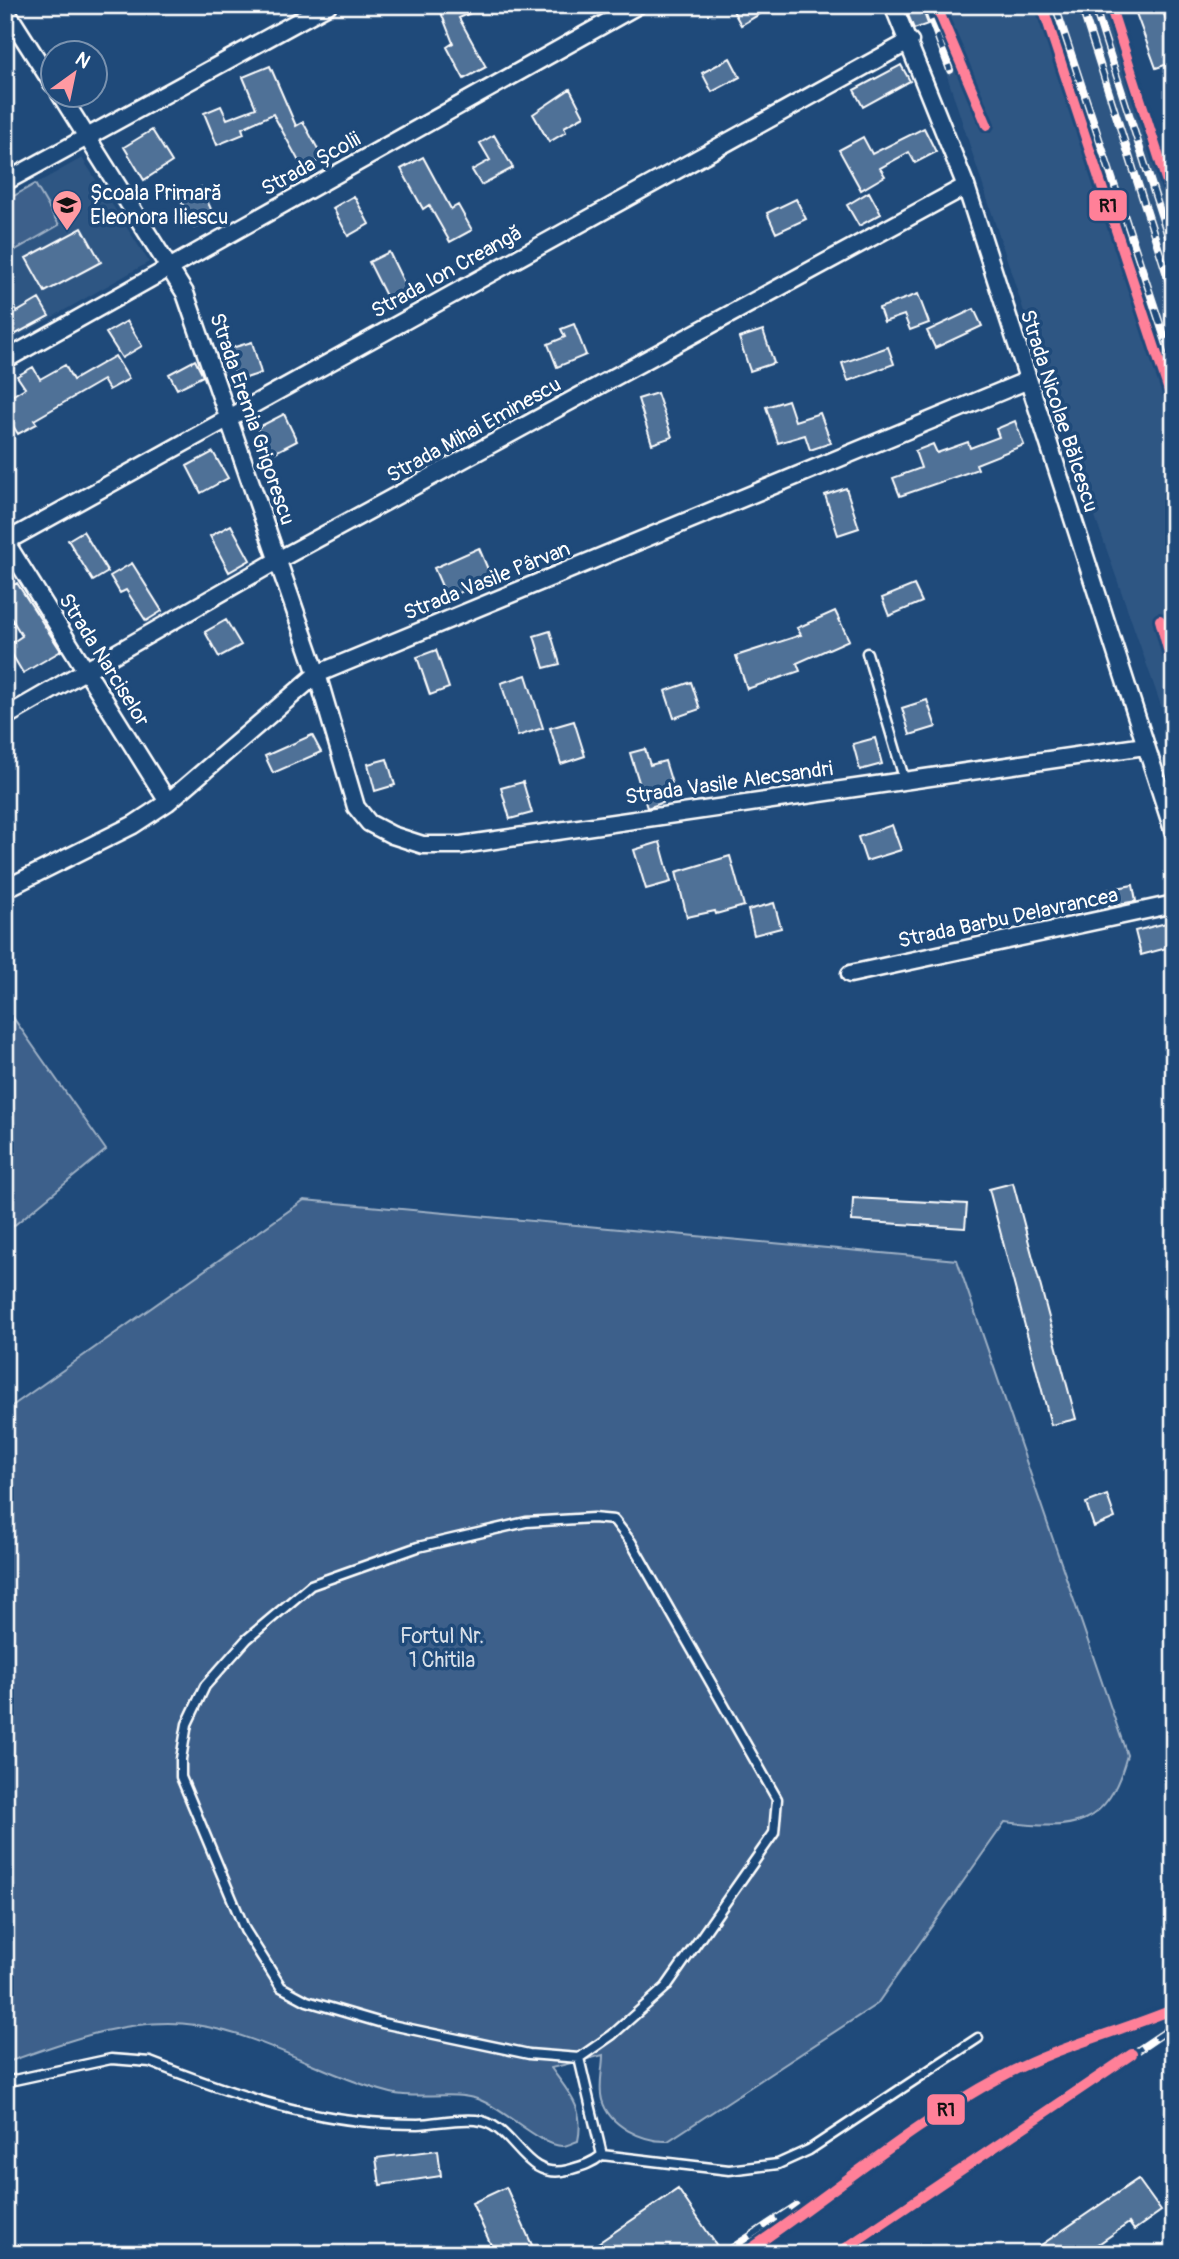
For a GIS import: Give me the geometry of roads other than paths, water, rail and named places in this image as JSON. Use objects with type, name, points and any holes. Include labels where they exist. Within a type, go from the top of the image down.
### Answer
[{"type":"street","points":[[13,5],[5,9],[38,61]]},
{"type":"street","points":[[5,182],[328,5]]},
{"type":"street","name":"Strada Școlii","points":[[5,360],[638,5]]},
{"type":"street","name":"Strada Nicolae Bălcescu","points":[[894,5],[966,186],[1026,381],[1174,834]]},
{"type":"street","name":"Strada Ion Creangă","points":[[5,542],[228,416],[910,41]]},
{"type":"street","name":"Strada Eremia Grigorescu","points":[[69,108],[171,267],[199,327],[317,674],[349,782]]},
{"type":"street","name":"Strada Mihai Eminescu","points":[[5,717],[278,560],[966,186]]},
{"type":"street","name":"Strada Vasile Pârvan","points":[[5,889],[133,825],[167,802],[317,674],[1026,381]]},
{"type":"street","name":"Strada Narciselor","points":[[5,542],[167,802]]},
{"type":"street","name":"Strada Vasile Alecsandri","points":[[349,782],[356,807],[369,823],[408,841],[439,846],[904,778],[1145,746]]},
{"type":"street","name":"Strada Barbu Delavrancea","points":[[850,974],[1174,904]]},
{"type":"lane","points":[[867,653],[904,778]]},
{"type":"lane","points":[[593,1518],[614,1520],[631,1542],[777,1799],[774,1833],[666,1987],[612,2035],[579,2058],[529,2054],[409,2029],[307,2001],[281,1987],[245,1930],[181,1777],[187,1724],[205,1686],[247,1639],[311,1585],[418,1547],[526,1522],[593,1518]]},
{"type":"lane","points":[[5,2082],[111,2059],[129,2059],[150,2062],[278,2106],[324,2115],[417,2124],[475,2120],[490,2123],[529,2162],[544,2171],[561,2172],[591,2164],[602,2155],[729,2170],[778,2164],[809,2150],[978,2038]]},
{"type":"lane","points":[[579,2058],[602,2155]]},
{"type":"railway","points":[[926,5],[950,70]]},
{"type":"railway","points":[[936,5],[987,125]]},
{"type":"railway","points":[[1042,5],[1174,406]]},
{"type":"railway","points":[[1055,5],[1174,366]]},
{"type":"railway","points":[[1081,5],[1174,297]]},
{"type":"railway","points":[[1094,5],[1174,255]]},
{"type":"railway","points":[[1160,620],[1174,671]]},
{"type":"railway","points":[[743,2254],[902,2139],[967,2096],[1043,2057],[1174,2009]]},
{"type":"railway","points":[[837,2254],[1174,2026]]},
{"type":"railway","points":[[723,2254],[796,2206]]},
{"type":"place","name":"Școala Primară Eleonora Iliescu","points":[[67,232]]},
{"type":"park label","name":"Fortul Nr. 1 Chitila","points":[[442,1648]]}]
